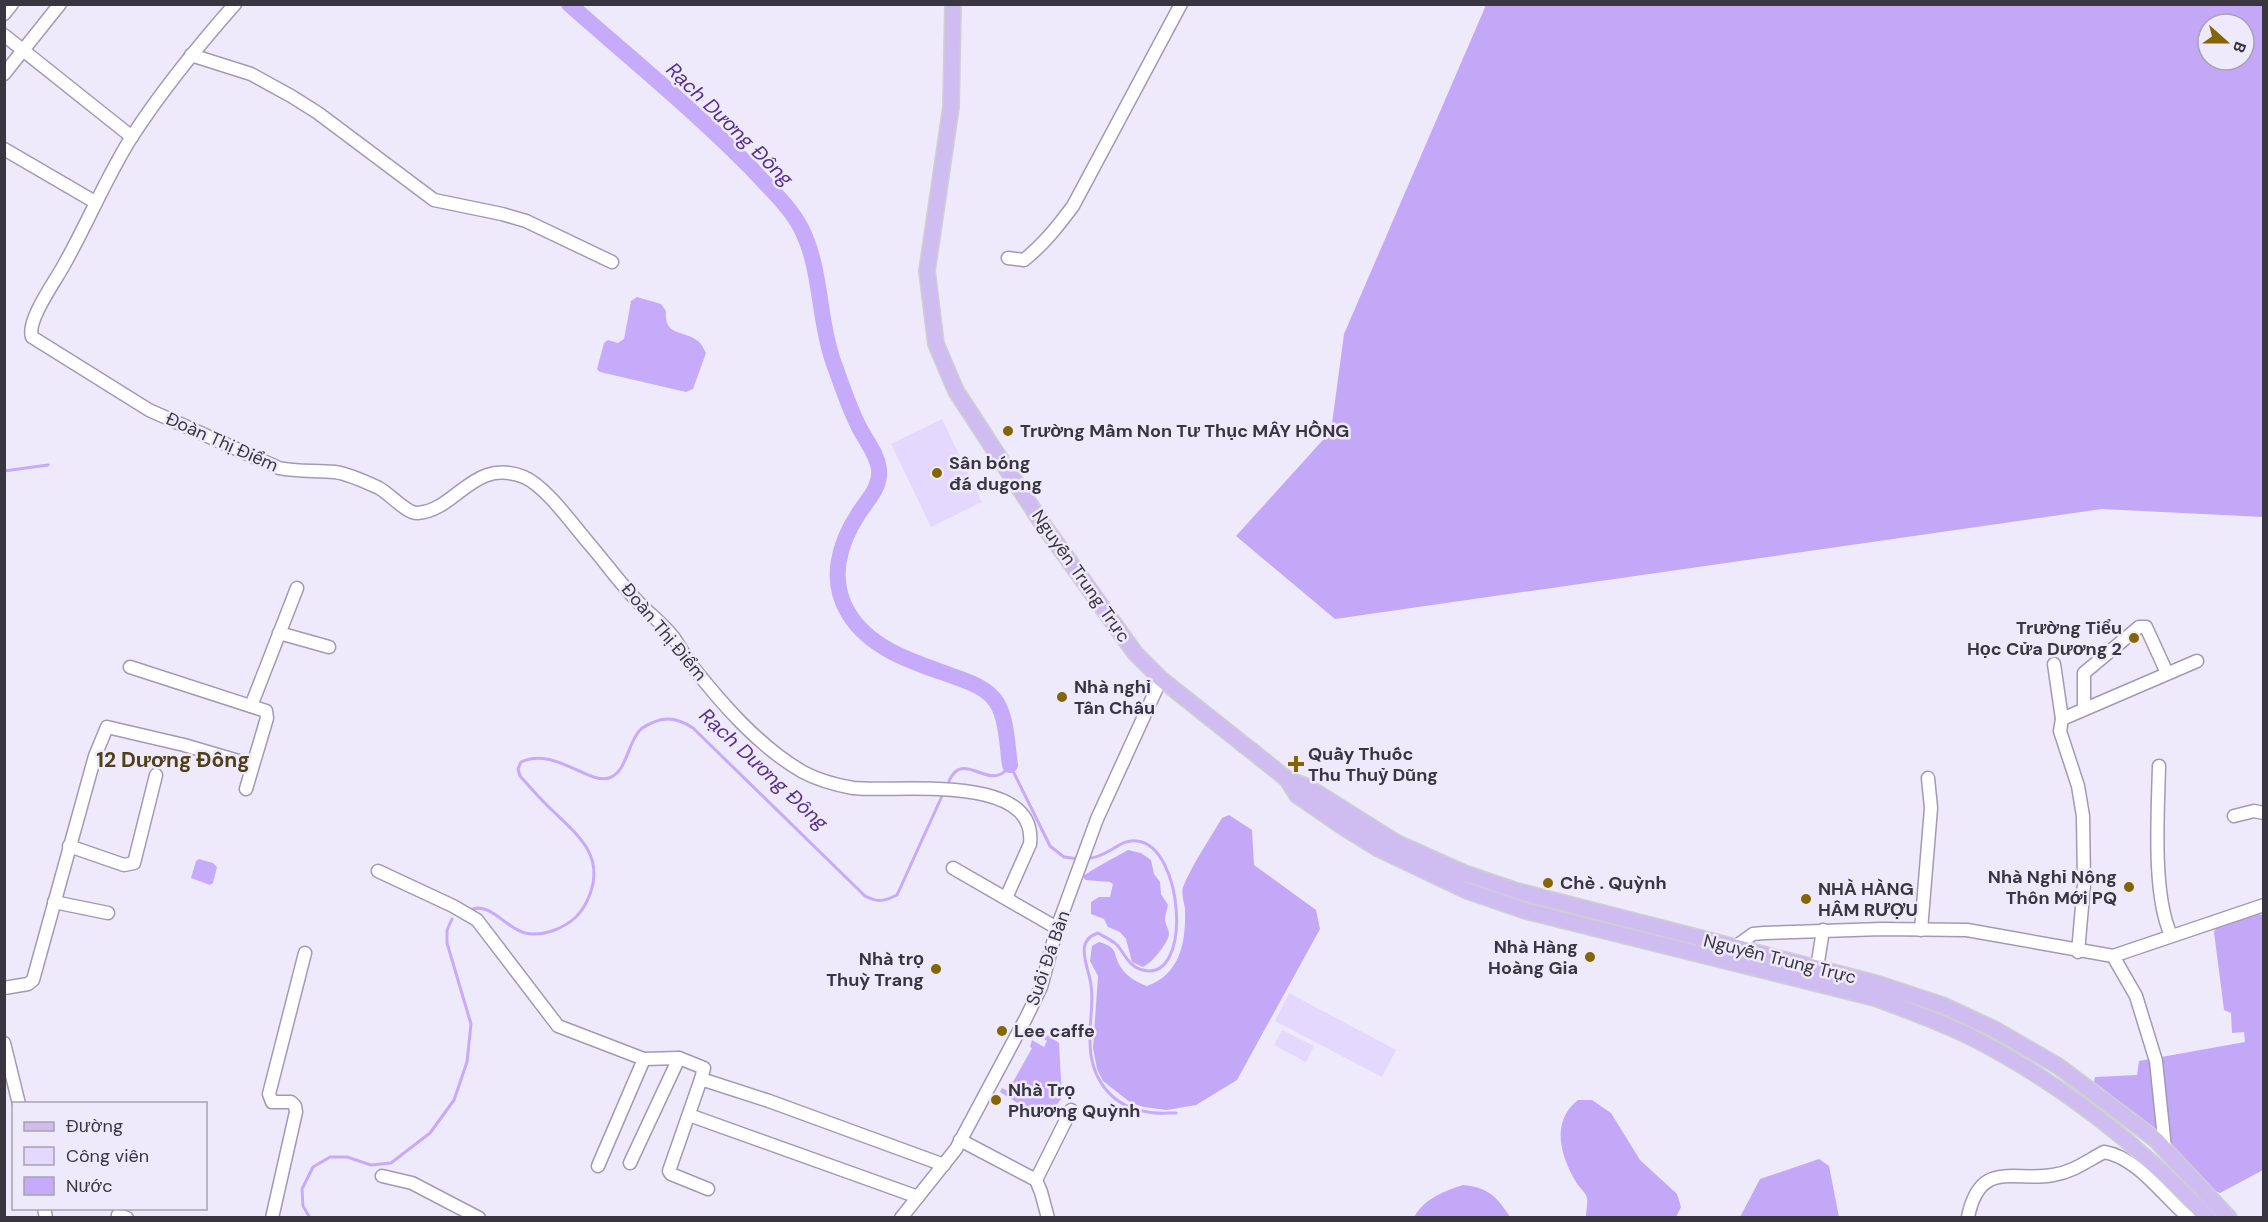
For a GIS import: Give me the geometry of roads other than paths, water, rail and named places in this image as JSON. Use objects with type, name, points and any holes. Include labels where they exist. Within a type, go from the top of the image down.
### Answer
[{"type":"main road","name":"Nguyễn Trung Trực","points":[[953,4],[951,107],[927,272],[936,344],[956,392],[1042,523],[1119,633],[1161,679],[1287,779],[1308,787],[1397,843],[1464,873],[1518,891],[1735,947],[1920,1014],[1972,1038],[2019,1064],[2089,1111],[2174,1181],[2208,1218]]},
{"type":"main road","name":"Nguyễn Trung Trực","points":[[1287,779],[1297,795],[1345,828],[1413,866],[1466,890],[1526,910],[1817,976],[1875,983],[1942,1005],[1994,1029],[2058,1066],[2165,1148],[2229,1218]]},
{"type":"street","points":[[4,14],[12,4]]},
{"type":"street","points":[[4,74],[25,51],[60,4]]},
{"type":"street","name":"Đoàn Thị Điểm","points":[[235,4],[191,55],[132,137],[95,202],[32,325],[31,333],[37,340],[131,399],[181,425],[279,468],[293,471],[339,472],[393,496],[412,513],[434,508],[483,476],[493,473],[522,476],[543,490],[640,604],[662,625],[701,677],[756,735],[803,772],[830,782],[861,788],[925,787],[960,790],[990,796],[1007,803],[1019,812],[1028,822],[1030,844],[1005,898]]},
{"type":"street","points":[[1008,258],[1024,260],[1036,251],[1051,236],[1073,206],[1181,4]]},
{"type":"street","points":[[4,35],[132,137]]},
{"type":"street","points":[[191,55],[251,74],[318,112],[434,200],[526,221],[612,262]]},
{"type":"street","points":[[4,149],[95,202]]},
{"type":"street","points":[[251,706],[297,588]]},
{"type":"street","points":[[2084,709],[2084,673],[2139,627],[2146,627],[2167,673]]},
{"type":"street","points":[[279,633],[329,647]]},
{"type":"street","points":[[2062,719],[2197,661]]},
{"type":"street","points":[[2054,664],[2062,719],[2060,731],[2078,786],[2083,816],[2083,903],[2078,952]]},
{"type":"street","points":[[130,667],[266,711],[268,715],[246,789]]},
{"type":"street","name":"Suối Đá Bàn","points":[[901,1218],[944,1165],[960,1140],[1041,987],[1057,928],[1097,819],[1161,679]]},
{"type":"street","points":[[4,988],[28,984],[33,980],[95,756],[107,727],[184,745],[252,765]]},
{"type":"street","points":[[2159,765],[2159,867],[2164,917],[2171,935]]},
{"type":"street","points":[[69,846],[124,864],[134,863],[156,775]]},
{"type":"street","points":[[1921,930],[1931,808],[1928,778]]},
{"type":"street","points":[[2234,816],[2254,811],[2264,813]]},
{"type":"street","points":[[953,868],[1057,928]]},
{"type":"street","points":[[378,871],[453,906],[477,920],[558,1026],[644,1059],[679,1058],[704,1068],[669,1171],[671,1174],[708,1189]]},
{"type":"street","points":[[54,902],[108,913]]},
{"type":"street","points":[[1735,947],[1753,934],[1823,930],[1967,930],[2078,952],[2113,956],[2264,905]]},
{"type":"street","points":[[1817,976],[1823,930]]},
{"type":"street","points":[[272,1218],[296,1112],[291,1102],[272,1102],[269,1094],[305,953]]},
{"type":"street","points":[[2113,956],[2136,996],[2156,1061],[2165,1148]]},
{"type":"street","points":[[4,1043],[19,1102]]},
{"type":"street","points":[[630,1163],[679,1058]]},
{"type":"street","points":[[598,1166],[644,1059]]},
{"type":"street","points":[[701,1079],[769,1101],[944,1165]]},
{"type":"street","points":[[1036,1180],[1071,1110]]},
{"type":"street","points":[[689,1115],[918,1197]]},
{"type":"street","points":[[960,1140],[1036,1180],[1048,1218]]},
{"type":"street","points":[[1968,1217],[1978,1190],[1996,1176],[2052,1176],[2074,1170],[2104,1152],[2116,1154],[2131,1162],[2189,1218]]},
{"type":"street","points":[[382,1176],[412,1183],[466,1214],[479,1218]]},
{"type":"water","points":[[637,297],[661,304],[666,311],[666,319],[671,329],[692,337],[702,346],[706,353],[693,389],[686,392],[600,372],[597,369],[604,343],[608,340],[618,343],[624,339],[631,301]]},
{"type":"water","points":[[199,859],[213,863],[217,867],[213,883],[210,885],[191,878],[196,861]]},
{"type":"water","points":[[1048,1035],[1059,1043],[1062,1098],[1047,1117],[1042,1118],[1000,1092],[1002,1088],[1008,1091],[1032,1048],[1030,1047],[1032,1040],[1044,1047],[1047,1041],[1044,1039]]},
{"type":"waterway","name":"Rạch Dương Đông","points":[[569,4],[684,105],[751,168],[778,196],[801,228],[813,260],[833,361],[851,410],[873,452],[879,469],[876,487],[852,525],[842,549],[838,575],[843,601],[858,626],[879,644],[905,658],[974,684],[993,697],[1003,717],[1010,765]]},
{"type":"waterway","points":[[4,471],[48,465]]},
{"type":"waterway","name":"Rạch Dương Đông","points":[[473,909],[486,910],[518,931],[532,934],[552,931],[576,917],[590,894],[594,869],[591,858],[580,838],[520,776],[518,769],[521,762],[533,758],[545,759],[601,779],[609,778],[624,763],[641,729],[659,720],[674,720],[693,728],[865,896],[874,900],[885,900],[897,895],[942,796]]},
{"type":"waterway","points":[[1010,765],[1050,846],[1064,857],[1079,859]]},
{"type":"waterway","name":"Rạch Dương Đông","points":[[949,781],[955,772],[962,769],[995,776],[1003,773],[1010,765]]},
{"type":"waterway","points":[[1086,859],[1099,856],[1124,843],[1137,841],[1153,849],[1165,865],[1173,887],[1176,912],[1175,936],[1170,956],[1159,968],[1143,970],[1134,966],[1117,945],[1098,933],[1086,942],[1084,955],[1092,992],[1091,1054],[1099,1078],[1113,1097],[1123,1104],[1151,1113],[1176,1113]]},
{"type":"waterway","name":"Rạch Dương Đông","points":[[310,1218],[303,1206],[302,1189],[313,1167],[330,1157],[347,1157],[371,1165],[391,1163],[430,1133],[454,1100],[467,1062],[471,1024],[447,943],[447,930],[452,919]]},
{"type":"place","name":"Trường Mầm Non Tư Thục MÂY HỒNG","points":[[1008,431]]},
{"type":"place","name":"Sân bóng đá dugong","points":[[937,473]]},
{"type":"place","name":"Trường Tiểu Học Cửa Dương 2","points":[[2134,638]]},
{"type":"place","name":"Nhà nghỉ Tân Châu","points":[[1062,697]]},
{"type":"place","name":"Quầy Thuốc Thu Thuỷ Dũng","points":[[1296,764]]},
{"type":"place","name":"Chè . Quỳnh","points":[[1548,883]]},
{"type":"place","name":"Nhà Nghỉ Nông Thôn Mới PQ","points":[[2129,887]]},
{"type":"place","name":"NHÀ HÀNG HÂM RƯỢU","points":[[1806,899]]},
{"type":"place","name":"Nhà Hàng Hoàng Gia","points":[[1590,957]]},
{"type":"place","name":"Nhà trọ Thuỳ Trang","points":[[936,969]]},
{"type":"place","name":"Lee caffe","points":[[1002,1031]]},
{"type":"place","name":"Nhà Trọ Phương Quỳnh","points":[[996,1100]]},
{"type":"district","name":"12 Dương Đông","points":[[173,760]]}]
